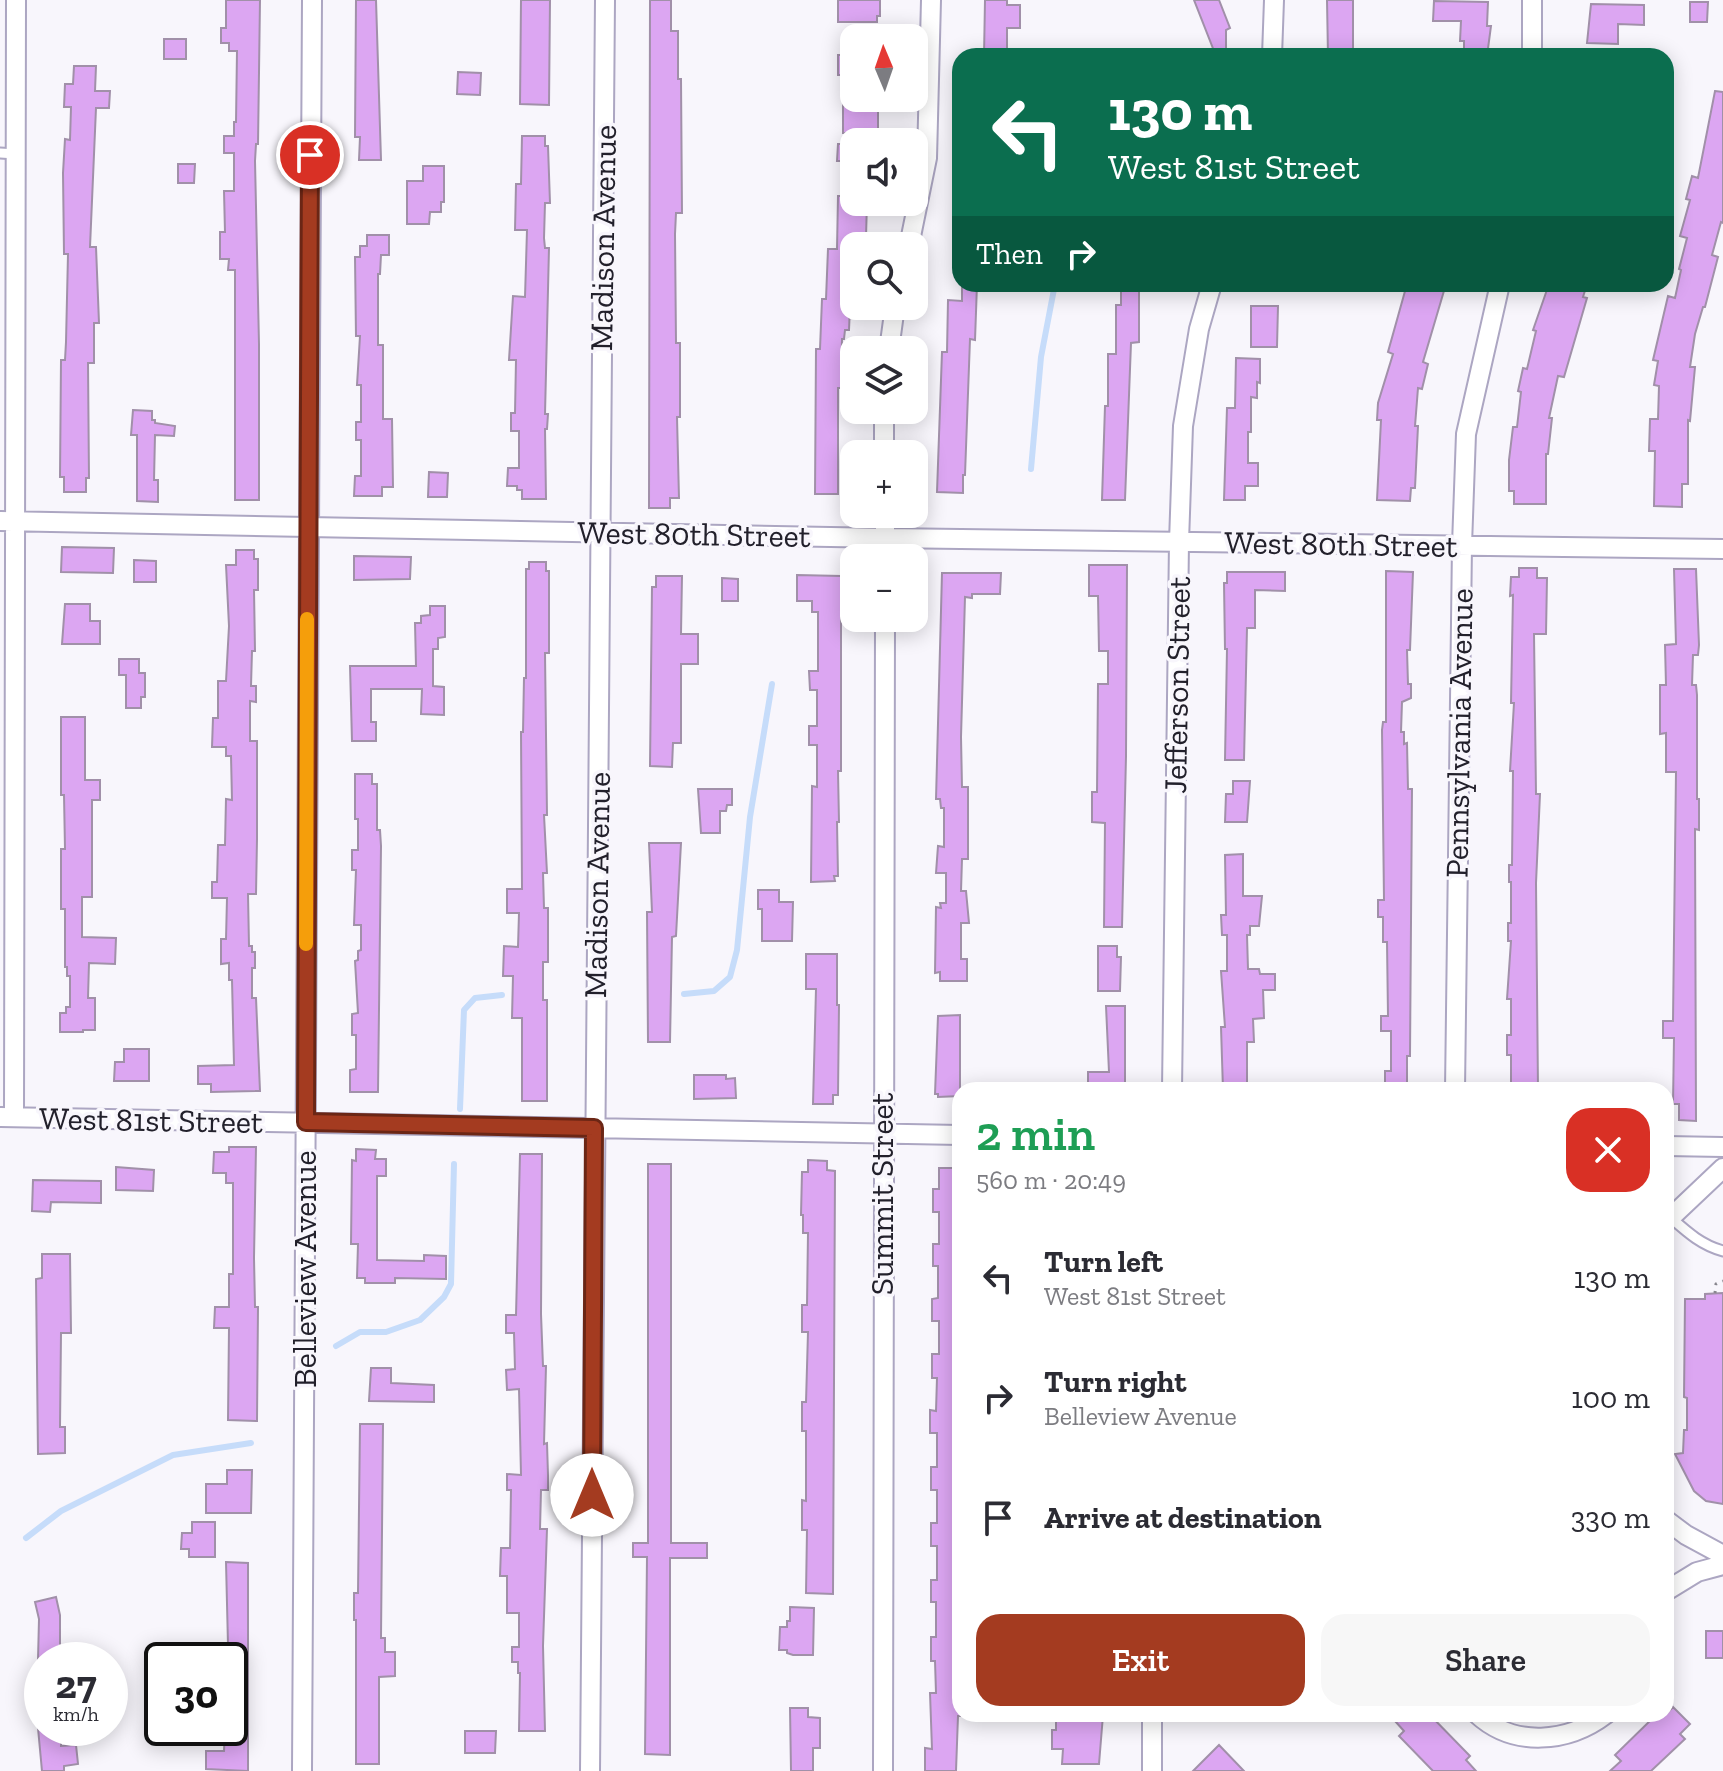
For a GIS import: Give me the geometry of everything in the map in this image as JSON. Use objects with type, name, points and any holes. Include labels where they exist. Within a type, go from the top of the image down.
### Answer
[{"type":"street","points":[[7,1117],[8,153],[16,0]]},
{"type":"street","name":"Belleview Avenue","points":[[302,1771],[312,0]]},
{"type":"street","name":"Madison Avenue","points":[[590,1771],[605,0]]},
{"type":"street","points":[[912,232],[927,158],[931,0]]},
{"type":"street","points":[[1272,48],[1274,0]]},
{"type":"street","points":[[1532,0],[1532,48]]},
{"type":"street","name":"Jefferson Street","points":[[1172,1082],[1183,426],[1199,329],[1210,292]]},
{"type":"street","name":"Pennsylvania Avenue","points":[[1455,1082],[1466,434],[1498,292]]},
{"type":"street","name":"West 80th Street","points":[[8,521],[885,538],[1723,549]]},
{"type":"street","points":[[885,528],[885,544]]},
{"type":"street","name":"Summit Street","points":[[883,1771],[885,632]]},
{"type":"street","name":"West 81st Street","points":[[7,1117],[952,1135]]},
{"type":"street","points":[[1674,1146],[1723,1147]]},
{"type":"street","points":[[1674,1213],[1723,1168]]},
{"type":"street","points":[[1674,1526],[1723,1555]]},
{"type":"street","points":[[1674,1586],[1697,1572],[1723,1565]]},
{"type":"street","points":[[1152,1722],[1152,1771]]},
{"type":"street","points":[[1488,1722],[1498,1729],[1535,1738],[1574,1733],[1593,1722]]},
{"type":"lane","points":[[1674,1224],[1707,1246],[1723,1251]]},
{"type":"path","points":[[1715,1293],[1716,1284],[1723,1281]]},
{"type":"building","points":[[226,0],[260,0],[258,144],[255,161],[259,500],[235,500],[235,270],[228,270],[229,259],[220,259],[220,232],[225,232],[224,191],[234,191],[234,153],[224,153],[224,136],[234,136],[236,122],[237,51],[229,51],[229,43],[221,43],[221,28],[226,28]]},
{"type":"building","points":[[356,0],[376,0],[381,160],[359,160],[360,137],[355,137]]},
{"type":"building","points":[[521,0],[550,0],[549,105],[520,104]]},
{"type":"building","points":[[650,0],[671,0],[671,31],[678,31],[678,79],[681,79],[682,213],[676,213],[675,234],[676,343],[680,343],[680,417],[677,417],[679,498],[670,498],[670,508],[649,508]]},
{"type":"building","points":[[838,0],[880,0],[880,16],[877,16],[877,22],[838,22]]},
{"type":"building","points":[[985,0],[1007,0],[1007,5],[1020,5],[1020,28],[1007,28],[1007,48],[984,48]]},
{"type":"building","points":[[1194,0],[1219,0],[1230,28],[1226,30],[1226,48],[1213,48]]},
{"type":"building","points":[[1327,0],[1353,0],[1353,48],[1328,48]]},
{"type":"building","points":[[1434,1],[1488,2],[1487,26],[1491,26],[1488,48],[1464,48],[1464,41],[1460,41],[1461,21],[1433,21]]},
{"type":"building","points":[[1690,2],[1708,2],[1707,22],[1690,22]]},
{"type":"building","points":[[1591,4],[1644,5],[1644,25],[1618,24],[1618,44],[1587,43]]},
{"type":"building","points":[[164,39],[186,39],[186,59],[164,59]]},
{"type":"building","points":[[74,66],[96,66],[95,91],[110,91],[109,108],[96,108],[90,247],[96,247],[99,323],[94,323],[94,363],[88,363],[89,478],[86,478],[86,492],[64,492],[64,477],[60,477],[61,360],[65,360],[68,254],[64,254],[63,173],[65,139],[70,140],[71,107],[64,107],[65,84],[73,84]]},
{"type":"building","points":[[458,72],[481,73],[480,95],[457,94]]},
{"type":"building","points":[[1715,91],[1723,92],[1723,223],[1712,255],[1718,257],[1695,334],[1690,367],[1695,367],[1688,420],[1688,484],[1682,484],[1682,507],[1654,506],[1655,451],[1649,451],[1650,419],[1658,419],[1659,386],[1654,385],[1658,361],[1653,360],[1668,296],[1675,298],[1687,238],[1680,236],[1690,200],[1686,199],[1692,176],[1698,178]]},
{"type":"building","points":[[843,112],[878,112],[878,128],[843,128]]},
{"type":"building","points":[[522,136],[545,136],[545,146],[548,146],[550,203],[545,203],[544,238],[545,248],[549,248],[546,499],[522,499],[522,490],[517,490],[517,486],[507,486],[508,468],[519,468],[519,431],[511,431],[511,413],[515,413],[516,360],[509,360],[513,296],[525,297],[527,230],[515,230],[516,184],[521,184]]},
{"type":"building","points":[[838,144],[840,144],[840,161],[837,161]]},
{"type":"building","points":[[178,164],[195,164],[194,183],[178,183]]},
{"type":"building","points":[[423,166],[444,166],[444,202],[441,202],[441,212],[430,212],[429,224],[407,224],[407,181],[423,181]]},
{"type":"building","points":[[840,196],[840,216],[867,216],[866,232],[840,232],[840,320],[849,320],[849,330],[845,330],[844,336],[840,336],[838,494],[815,494],[816,349],[820,349],[822,299],[826,299],[828,249],[837,249]]},
{"type":"building","points":[[367,235],[389,235],[389,255],[381,255],[378,274],[378,345],[383,345],[383,419],[392,419],[393,487],[382,487],[382,496],[354,496],[355,476],[361,476],[361,440],[356,440],[356,422],[361,422],[361,385],[357,385],[360,336],[356,336],[355,257],[360,257],[360,246],[367,246]]},
{"type":"building","points":[[962,292],[977,292],[975,340],[970,339],[963,493],[937,492],[942,352],[947,352],[948,300],[962,301]]},
{"type":"building","points":[[1121,292],[1139,292],[1139,342],[1131,343],[1125,500],[1102,500],[1108,354],[1116,354],[1116,305],[1121,305]]},
{"type":"building","points":[[1405,292],[1444,292],[1423,362],[1428,364],[1422,389],[1418,388],[1415,488],[1411,488],[1410,501],[1377,500],[1381,420],[1377,420],[1378,403],[1393,354],[1388,352]]},
{"type":"building","points":[[1546,292],[1585,292],[1583,297],[1587,298],[1564,377],[1558,376],[1549,418],[1552,418],[1546,454],[1546,504],[1514,504],[1514,491],[1509,491],[1509,460],[1513,427],[1517,427],[1521,392],[1518,391],[1523,368],[1527,369],[1536,331],[1533,330]]},
{"type":"building","points":[[1251,306],[1278,306],[1277,347],[1251,347]]},
{"type":"building","points":[[1236,358],[1260,359],[1260,383],[1257,382],[1257,398],[1251,397],[1251,432],[1248,432],[1248,463],[1258,463],[1258,486],[1245,486],[1245,500],[1224,500],[1227,408],[1235,408]]},
{"type":"building","points":[[133,410],[152,411],[155,423],[175,426],[174,436],[155,435],[154,480],[158,480],[158,502],[137,501],[137,435],[131,435]]},
{"type":"building","points":[[429,472],[448,473],[447,497],[428,497]]},
{"type":"building","points":[[62,547],[114,548],[113,573],[61,572]]},
{"type":"building","points":[[236,550],[254,550],[254,559],[258,559],[251,686],[256,686],[256,702],[250,701],[250,741],[257,741],[256,894],[248,894],[249,946],[255,952],[252,998],[256,998],[260,1091],[211,1092],[211,1084],[198,1084],[198,1066],[234,1065],[232,980],[229,980],[229,963],[221,964],[221,939],[226,939],[227,898],[212,898],[212,882],[217,882],[218,845],[225,845],[226,799],[232,800],[231,756],[226,756],[226,747],[212,747],[213,718],[218,718],[218,681],[226,681],[229,626],[226,565],[236,565]]},
{"type":"building","points":[[354,556],[411,557],[410,579],[354,580]]},
{"type":"building","points":[[134,560],[156,561],[156,582],[134,582]]},
{"type":"building","points":[[529,562],[546,562],[546,571],[549,571],[549,653],[545,653],[547,815],[544,815],[547,873],[543,873],[544,908],[548,908],[548,962],[543,962],[543,1000],[547,1000],[547,1101],[522,1101],[522,1018],[512,1018],[513,976],[503,976],[504,946],[518,947],[519,913],[507,913],[507,889],[522,889],[521,732],[526,678],[526,569],[529,569]]},
{"type":"building","points":[[1089,565],[1127,565],[1122,927],[1104,927],[1105,823],[1092,822],[1092,792],[1097,792],[1098,684],[1108,684],[1108,651],[1099,651],[1098,596],[1089,596]]},
{"type":"building","points":[[1519,568],[1537,568],[1537,578],[1547,578],[1546,634],[1534,634],[1536,794],[1540,794],[1536,883],[1538,1082],[1511,1082],[1511,1055],[1507,1055],[1507,1035],[1511,1035],[1511,999],[1507,999],[1511,941],[1508,941],[1508,923],[1511,923],[1509,865],[1512,865],[1513,771],[1510,771],[1514,703],[1511,703],[1513,595],[1510,596],[1511,577],[1519,577]]},
{"type":"building","points":[[1674,569],[1696,569],[1699,645],[1698,655],[1693,655],[1692,685],[1696,685],[1697,695],[1699,799],[1699,830],[1695,829],[1696,1121],[1679,1120],[1679,1104],[1674,1104],[1674,1038],[1663,1038],[1663,1021],[1673,1021],[1676,772],[1666,772],[1666,733],[1660,734],[1660,685],[1666,685],[1665,645],[1676,644]]},
{"type":"building","points":[[1386,571],[1413,572],[1410,650],[1407,650],[1411,698],[1402,702],[1401,732],[1404,732],[1404,744],[1407,743],[1408,789],[1412,789],[1410,1056],[1407,1056],[1407,1082],[1385,1082],[1385,1071],[1391,1071],[1391,1031],[1381,1031],[1381,1016],[1388,1016],[1387,942],[1383,942],[1383,917],[1378,917],[1378,900],[1384,900],[1382,730],[1383,722],[1386,722]]},
{"type":"building","points":[[1227,572],[1285,572],[1285,591],[1255,590],[1255,628],[1247,628],[1244,760],[1225,760],[1227,649],[1224,583],[1227,583]]},
{"type":"building","points":[[942,573],[1001,573],[1000,594],[965,597],[961,737],[962,787],[968,787],[968,859],[962,859],[961,891],[966,891],[969,923],[961,923],[961,959],[967,959],[967,981],[940,981],[940,972],[935,973],[936,907],[941,908],[940,903],[946,903],[946,873],[936,873],[938,846],[944,847],[944,808],[941,808],[940,799],[936,799]]},
{"type":"building","points":[[797,575],[840,576],[841,771],[838,771],[838,876],[834,876],[835,881],[811,882],[812,786],[817,787],[817,745],[809,745],[809,726],[817,726],[817,690],[810,690],[809,671],[818,671],[818,612],[812,612],[812,601],[797,601]]},
{"type":"building","points":[[656,576],[682,576],[681,634],[698,634],[698,664],[681,664],[681,743],[673,743],[672,767],[650,766],[652,587],[656,587]]},
{"type":"building","points":[[722,578],[738,579],[738,601],[722,601]]},
{"type":"building","points":[[65,604],[90,604],[90,621],[100,621],[100,644],[62,644]]},
{"type":"building","points":[[430,606],[445,606],[445,637],[438,638],[438,649],[433,649],[433,686],[444,687],[444,715],[421,714],[422,689],[371,689],[371,722],[376,722],[376,741],[352,741],[350,666],[416,666],[415,623],[421,623],[421,616],[430,615]]},
{"type":"building","points":[[119,659],[139,659],[139,673],[145,673],[145,697],[141,697],[141,708],[126,708],[126,675],[119,675]]},
{"type":"building","points":[[61,717],[85,717],[85,780],[100,780],[100,800],[92,800],[92,897],[82,897],[82,937],[116,938],[115,964],[89,963],[88,998],[95,998],[95,1030],[83,1032],[60,1032],[60,1013],[66,1013],[66,1007],[70,1007],[70,976],[67,976],[65,967],[65,909],[61,909],[61,849],[65,849]]},
{"type":"building","points":[[355,774],[372,774],[372,784],[377,784],[377,830],[380,830],[381,846],[378,1092],[350,1092],[350,1070],[356,1069],[356,1035],[352,1035],[352,1014],[358,1013],[355,961],[361,950],[361,925],[354,925],[356,870],[352,870],[352,850],[358,850]]},
{"type":"building","points":[[1233,781],[1250,781],[1247,822],[1225,822],[1226,794],[1233,794]]},
{"type":"building","points":[[698,789],[732,789],[732,805],[727,805],[726,811],[720,811],[720,833],[701,833]]},
{"type":"building","points":[[649,843],[681,843],[676,936],[672,937],[670,1042],[648,1042],[647,912],[652,912]]},
{"type":"building","points":[[1243,854],[1243,896],[1262,896],[1259,926],[1250,926],[1250,935],[1247,935],[1248,969],[1259,969],[1260,974],[1275,974],[1275,990],[1263,990],[1264,1018],[1253,1019],[1254,1042],[1247,1042],[1247,1082],[1223,1082],[1221,1027],[1225,1027],[1221,971],[1227,971],[1227,935],[1222,935],[1221,915],[1226,915],[1225,855]]},
{"type":"building","points":[[758,890],[779,890],[779,902],[793,902],[792,941],[762,941],[762,909],[758,909]]},
{"type":"building","points":[[1098,946],[1117,946],[1117,957],[1121,957],[1120,991],[1098,991]]},
{"type":"building","points":[[806,954],[837,954],[838,1095],[833,1095],[833,1104],[813,1104],[816,989],[806,989]]},
{"type":"building","points":[[1106,1006],[1125,1006],[1125,1082],[1088,1082],[1088,1072],[1109,1072]]},
{"type":"building","points":[[960,1015],[960,1082],[952,1082],[952,1096],[938,1097],[935,1094],[938,1016]]},
{"type":"building","points":[[124,1049],[149,1049],[149,1081],[114,1081],[115,1062],[124,1062]]},
{"type":"building","points":[[694,1075],[735,1078],[736,1098],[694,1099]]},
{"type":"building","points":[[229,1147],[256,1147],[254,1258],[255,1307],[258,1307],[257,1421],[228,1420],[229,1328],[214,1328],[215,1307],[229,1307],[229,1274],[233,1274],[233,1183],[226,1183],[226,1173],[213,1173],[214,1152],[229,1152]]},
{"type":"building","points":[[356,1149],[376,1150],[375,1159],[386,1159],[386,1176],[377,1176],[377,1260],[424,1261],[424,1255],[446,1256],[446,1279],[395,1278],[395,1283],[365,1283],[365,1278],[357,1278],[358,1244],[351,1244],[352,1160],[356,1161]]},
{"type":"building","points":[[520,1154],[542,1154],[541,1314],[543,1366],[546,1366],[544,1444],[547,1443],[548,1475],[548,1490],[541,1490],[540,1529],[547,1529],[543,1646],[545,1731],[519,1731],[520,1673],[518,1662],[512,1662],[512,1647],[519,1647],[519,1613],[507,1613],[507,1576],[500,1576],[501,1548],[510,1548],[511,1490],[507,1490],[507,1474],[521,1475],[519,1389],[507,1390],[506,1370],[515,1369],[514,1333],[506,1333],[506,1315],[516,1315]]},
{"type":"building","points":[[808,1160],[827,1161],[827,1170],[835,1171],[833,1594],[806,1593],[807,1530],[802,1530],[802,1500],[806,1501],[806,1431],[802,1431],[802,1402],[806,1402],[808,1332],[802,1332],[802,1305],[807,1305],[808,1233],[803,1233],[801,1215],[802,1172],[808,1172]]},
{"type":"building","points":[[648,1164],[671,1164],[671,1543],[707,1543],[707,1558],[670,1558],[670,1755],[645,1754],[647,1557],[633,1557],[633,1543],[648,1543]]},
{"type":"building","points":[[116,1167],[154,1170],[153,1191],[116,1190]]},
{"type":"building","points":[[939,1168],[952,1168],[952,1722],[958,1722],[956,1771],[925,1771],[925,1748],[932,1749],[930,1693],[936,1693],[931,1637],[936,1637],[936,1602],[931,1602],[931,1580],[937,1580],[937,1546],[931,1546],[931,1523],[937,1523],[937,1490],[931,1490],[931,1467],[937,1467],[937,1433],[930,1433],[930,1410],[936,1411],[937,1378],[932,1378],[932,1354],[939,1354],[939,1321],[932,1321],[932,1299],[938,1298],[938,1266],[933,1266],[933,1244],[939,1244],[939,1212],[933,1212],[933,1189],[939,1189]]},
{"type":"building","points":[[33,1180],[101,1181],[101,1203],[51,1202],[50,1212],[32,1211]]},
{"type":"building","points":[[42,1254],[70,1254],[71,1333],[61,1333],[60,1427],[65,1427],[65,1453],[38,1454],[36,1279],[42,1278]]},
{"type":"building","points":[[1723,1293],[1723,1504],[1706,1501],[1694,1491],[1675,1454],[1683,1453],[1684,1430],[1687,1430],[1687,1398],[1684,1397],[1685,1299],[1705,1299],[1705,1294]]},
{"type":"building","points":[[371,1368],[391,1368],[391,1383],[434,1385],[434,1402],[369,1401]]},
{"type":"building","points":[[360,1424],[383,1424],[381,1638],[385,1638],[385,1652],[395,1652],[395,1676],[379,1677],[379,1764],[356,1764],[354,1593],[358,1593]]},
{"type":"building","points":[[227,1470],[252,1470],[251,1513],[206,1513],[206,1484],[227,1484]]},
{"type":"building","points":[[192,1522],[215,1522],[215,1557],[189,1557],[189,1549],[181,1549],[182,1533],[192,1533]]},
{"type":"building","points":[[226,1562],[248,1563],[248,1642],[228,1642]]},
{"type":"building","points":[[56,1597],[60,1642],[38,1642],[39,1619],[35,1602]]},
{"type":"building","points":[[790,1607],[814,1608],[813,1655],[793,1655],[787,1650],[779,1650],[780,1627],[787,1627],[787,1621],[790,1621]]},
{"type":"building","points":[[1706,1631],[1723,1631],[1723,1658],[1706,1658]]},
{"type":"building","points":[[790,1708],[808,1708],[808,1717],[820,1718],[820,1748],[813,1748],[813,1771],[791,1771]]},
{"type":"building","points":[[1674,1708],[1690,1724],[1680,1734],[1685,1739],[1651,1771],[1610,1771],[1621,1761],[1615,1755],[1649,1722],[1674,1722]]},
{"type":"building","points":[[1056,1722],[1102,1722],[1099,1764],[1062,1764],[1063,1749],[1052,1749],[1052,1730],[1056,1730]]},
{"type":"building","points":[[1396,1722],[1437,1722],[1470,1756],[1466,1760],[1476,1771],[1433,1771],[1399,1736],[1404,1731]]},
{"type":"building","points":[[465,1731],[496,1731],[495,1753],[465,1753]]},
{"type":"building","points":[[1219,1745],[1244,1771],[1193,1771]]},
{"type":"building","points":[[40,1746],[76,1746],[78,1764],[64,1766],[64,1771],[42,1771]]},
{"type":"building","points":[[224,1746],[248,1746],[248,1771],[206,1769],[206,1751],[224,1751]]},
{"type":"waterway","points":[[1031,469],[1041,357],[1053,292]]},
{"type":"waterway","points":[[684,994],[714,991],[730,977],[737,950],[750,817],[772,684]]},
{"type":"waterway","points":[[460,1109],[464,1010],[475,998],[502,995]]},
{"type":"waterway","points":[[336,1346],[360,1332],[386,1332],[420,1320],[444,1297],[451,1284],[454,1164]]},
{"type":"waterway","points":[[26,1538],[61,1511],[173,1455],[251,1443]]},
{"type":"slow traffic","points":[[306,944],[307,619]]},
{"type":"route","points":[[310,155],[306,1122],[594,1128],[592,1495]]}]
